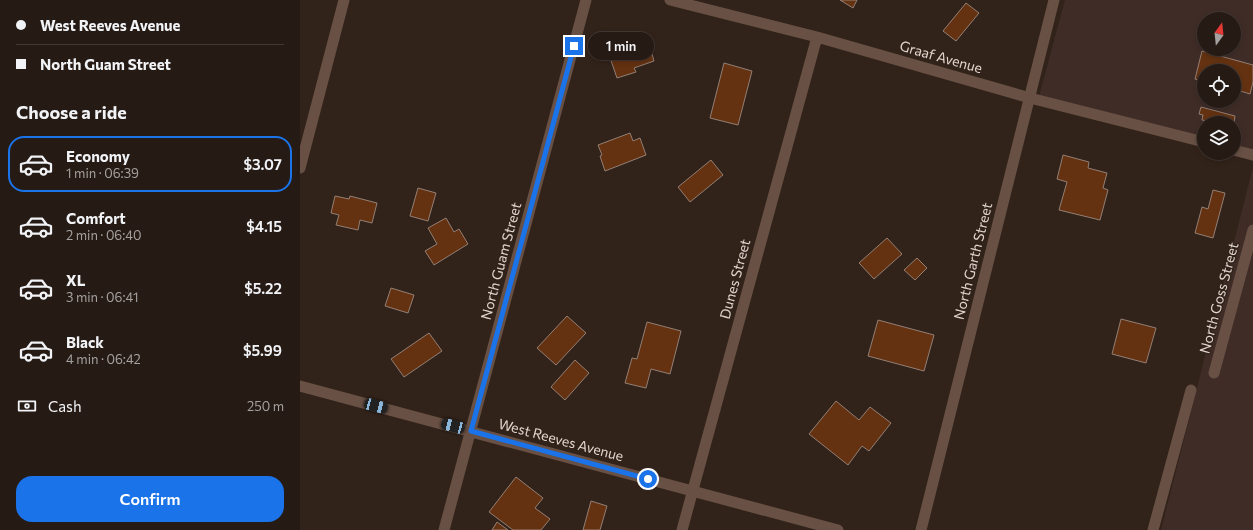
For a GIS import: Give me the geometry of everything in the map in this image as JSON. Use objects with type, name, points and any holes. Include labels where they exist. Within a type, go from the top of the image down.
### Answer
[{"type":"street","points":[[300,168],[344,0]]},
{"type":"street","name":"North Guam Street","points":[[444,530],[586,0]]},
{"type":"street","name":"Graaf Avenue","points":[[670,0],[817,37],[1030,98],[1197,140]]},
{"type":"street","name":"North Garth Street","points":[[921,530],[1054,0]]},
{"type":"street","name":"Dunes Street","points":[[682,530],[817,37]]},
{"type":"street","points":[[1241,152],[1253,155]]},
{"type":"street","name":"North Goss Street","points":[[1214,373],[1253,230]]},
{"type":"street","name":"West Reeves Avenue","points":[[300,386],[838,530]]},
{"type":"street","points":[[1153,530],[1191,390]]},
{"type":"shaded area","points":[[1065,0],[1253,0],[1253,161],[1241,158],[1241,116],[1197,116],[1197,146],[1037,104]]},
{"type":"shaded area","points":[[1253,167],[1253,530],[1161,530]]},
{"type":"building","points":[[840,0],[857,0],[853,8]]},
{"type":"building","points":[[966,3],[979,13],[956,41],[943,31]]},
{"type":"building","points":[[647,37],[654,61],[634,68],[636,72],[617,78],[607,49]]},
{"type":"building","points":[[1201,56],[1220,56],[1253,65],[1253,82],[1250,94],[1241,91],[1241,64],[1199,64]]},
{"type":"building","points":[[724,63],[752,71],[738,125],[710,118]]},
{"type":"building","points":[[1201,108],[1205,108],[1235,116],[1203,116],[1199,114]]},
{"type":"building","points":[[630,133],[633,141],[640,138],[646,155],[605,171],[600,156],[602,155],[598,145]]},
{"type":"building","points":[[1063,155],[1089,162],[1088,168],[1107,173],[1103,188],[1108,190],[1100,220],[1059,210],[1067,182],[1057,179]]},
{"type":"building","points":[[711,160],[723,175],[690,202],[678,187]]},
{"type":"building","points":[[418,188],[436,193],[428,221],[410,216]]},
{"type":"building","points":[[1213,190],[1225,193],[1213,238],[1195,233],[1202,207],[1208,209]]},
{"type":"building","points":[[335,196],[349,199],[350,196],[377,203],[372,223],[360,220],[358,230],[336,225],[339,215],[331,213]]},
{"type":"building","points":[[446,218],[454,232],[459,229],[468,244],[434,265],[425,251],[437,244],[428,228]]},
{"type":"building","points":[[887,238],[902,254],[874,279],[859,263]]},
{"type":"building","points":[[917,258],[927,268],[915,280],[904,270]]},
{"type":"building","points":[[391,288],[414,295],[408,313],[385,306]]},
{"type":"building","points":[[567,316],[586,333],[556,365],[537,348]]},
{"type":"building","points":[[1121,319],[1156,328],[1146,363],[1112,354]]},
{"type":"building","points":[[878,320],[934,335],[924,371],[868,356]]},
{"type":"building","points":[[647,322],[681,331],[670,374],[651,369],[646,388],[625,383],[632,358],[637,359]]},
{"type":"building","points":[[429,333],[442,351],[404,377],[391,359]]},
{"type":"building","points":[[575,360],[589,373],[565,400],[551,387]]},
{"type":"building","points":[[836,401],[859,420],[870,407],[891,423],[869,451],[862,446],[848,465],[809,434]]},
{"type":"building","points":[[516,477],[543,498],[535,508],[550,519],[541,530],[513,530],[489,512]]},
{"type":"building","points":[[591,501],[607,506],[600,530],[583,530]]},
{"type":"building","points":[[497,522],[508,530],[492,530]]},
{"type":"route","points":[[574,46],[471,431],[648,479]]}]
